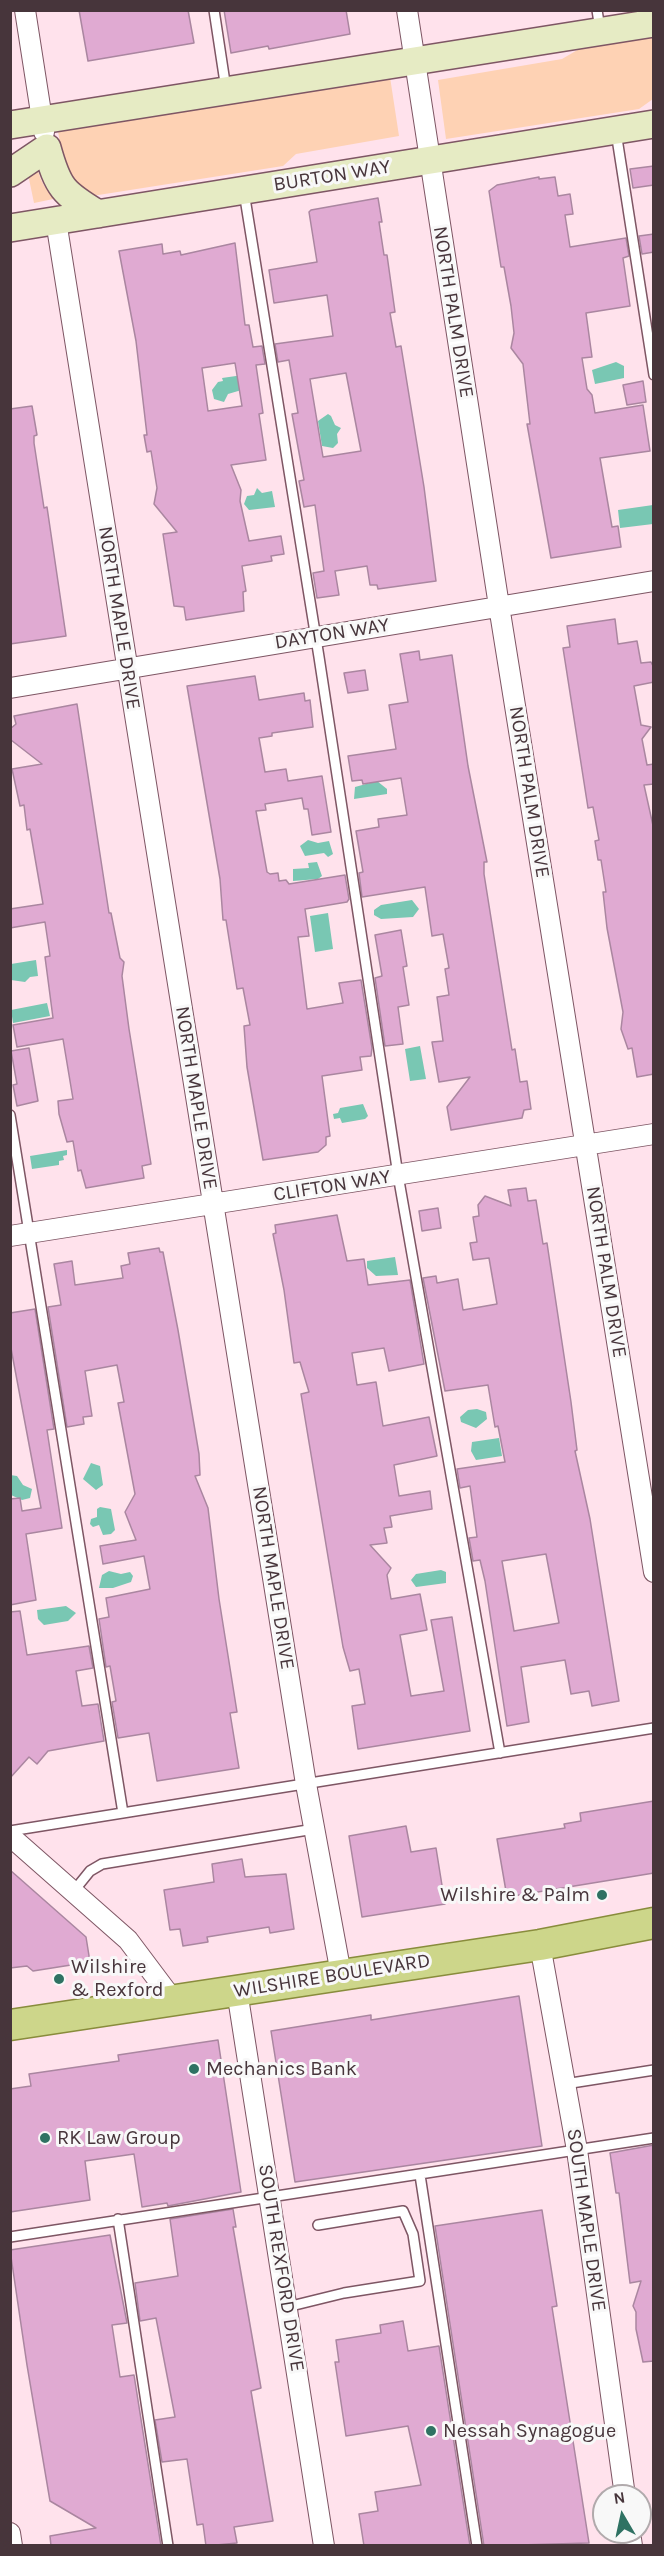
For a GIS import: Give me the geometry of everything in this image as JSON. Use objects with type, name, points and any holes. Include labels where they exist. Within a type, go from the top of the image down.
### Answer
[{"type":"main road","points":[[10,125],[415,61],[599,21],[654,22]]},
{"type":"main road","name":"BURTON WAY","points":[[10,228],[654,124]]},
{"type":"main road","points":[[10,173],[47,148],[54,177],[69,197],[98,214]]},
{"type":"main road","name":"WILSHIRE BOULEVARD","points":[[10,2025],[540,1945],[654,1923]]},
{"type":"street","points":[[25,10],[47,148]]},
{"type":"street","name":"NORTH PALM DRIVE","points":[[406,10],[654,1572]]},
{"type":"street","name":"NORTH MAPLE DRIVE","points":[[56,220],[306,1784],[341,1974]]},
{"type":"street","name":"DAYTON WAY","points":[[10,688],[654,581]]},
{"type":"street","name":"CLIFTON WAY","points":[[10,1236],[654,1134]]},
{"type":"street","points":[[10,1836],[128,1940],[172,2000]]},
{"type":"street","name":"SOUTH MAPLE DRIVE","points":[[540,1945],[577,2150],[623,2484]]},
{"type":"street","name":"SOUTH REXFORD DRIVE","points":[[237,1991],[324,2546]]},
{"type":"street","points":[[10,2533],[12,2546]]},
{"type":"lane","points":[[214,10],[226,91]]},
{"type":"lane","points":[[615,130],[654,375]]},
{"type":"lane","points":[[243,190],[316,636],[398,1175],[500,1753]]},
{"type":"lane","points":[[10,1115],[31,1233],[123,1813]]},
{"type":"lane","points":[[10,1832],[654,1728]]},
{"type":"lane","points":[[73,1892],[90,1871],[102,1864],[314,1829]]},
{"type":"lane","points":[[565,2084],[654,2070]]},
{"type":"lane","points":[[10,2237],[654,2138]]},
{"type":"lane","points":[[420,2175],[477,2546]]},
{"type":"lane","points":[[287,2307],[344,2293],[420,2281],[413,2234],[403,2211],[318,2225]]},
{"type":"lane","points":[[118,2219],[168,2546]]},
{"type":"lane","points":[[413,2234],[429,2230]]},
{"type":"shaded area","points":[[653,35],[653,99],[639,109],[446,139],[438,80],[562,59],[586,45]]},
{"type":"shaded area","points":[[390,77],[399,136],[296,154],[283,166],[92,196],[76,186],[63,160],[58,131]]},
{"type":"shaded area","points":[[37,168],[44,186],[58,198],[34,203],[28,174]]},
{"type":"shaded area","points":[[616,362],[624,366],[624,378],[595,384],[592,370]]},
{"type":"shaded area","points":[[243,375],[245,389],[228,394],[224,402],[214,399],[212,390],[218,382],[223,381],[222,378]]},
{"type":"shaded area","points":[[328,414],[335,425],[341,428],[337,434],[338,443],[333,448],[322,446],[318,421]]},
{"type":"shaded area","points":[[257,488],[262,493],[272,491],[275,507],[249,510],[244,504],[247,496],[254,495]]},
{"type":"shaded area","points":[[653,505],[653,524],[620,528],[618,510]]},
{"type":"shaded area","points":[[377,781],[387,789],[387,794],[354,799],[355,787]]},
{"type":"shaded area","points":[[308,840],[318,843],[329,841],[333,854],[328,857],[324,853],[305,856],[300,846]]},
{"type":"shaded area","points":[[317,862],[322,876],[318,879],[293,881],[293,869],[309,868],[308,863]]},
{"type":"shaded area","points":[[412,900],[419,909],[413,917],[381,919],[374,915],[374,910],[381,905]]},
{"type":"shaded area","points":[[328,913],[333,949],[315,952],[310,916]]},
{"type":"shaded area","points":[[36,960],[38,976],[30,977],[25,982],[11,980],[11,964]]},
{"type":"shaded area","points":[[47,1003],[50,1016],[13,1023],[11,1010]]},
{"type":"shaded area","points":[[420,1046],[426,1079],[410,1081],[405,1049]]},
{"type":"shaded area","points":[[363,1104],[368,1116],[365,1119],[342,1123],[340,1118],[334,1119],[333,1114],[338,1113],[340,1108]]},
{"type":"shaded area","points":[[67,1150],[67,1155],[63,1156],[64,1160],[59,1161],[59,1165],[32,1169],[30,1156]]},
{"type":"shaded area","points":[[395,1257],[398,1275],[376,1276],[367,1268],[367,1261]]},
{"type":"shaded area","points":[[477,1409],[486,1412],[487,1419],[476,1428],[461,1422],[460,1417],[468,1410]]},
{"type":"shaded area","points":[[499,1438],[502,1456],[476,1460],[471,1451],[472,1442]]},
{"type":"shaded area","points":[[91,1463],[100,1466],[103,1485],[96,1490],[83,1479]]},
{"type":"shaded area","points":[[10,1475],[17,1476],[23,1485],[32,1489],[30,1498],[22,1500],[11,1495]]},
{"type":"shaded area","points":[[100,1507],[111,1509],[115,1530],[111,1534],[103,1535],[99,1525],[93,1527],[90,1524],[91,1519],[97,1517],[97,1509]]},
{"type":"shaded area","points":[[441,1570],[446,1572],[446,1583],[416,1587],[411,1580],[416,1574]]},
{"type":"shaded area","points":[[109,1571],[121,1574],[130,1572],[133,1576],[131,1582],[113,1588],[99,1588],[102,1575]]},
{"type":"shaded area","points":[[66,1606],[76,1613],[68,1621],[44,1625],[38,1619],[37,1610]]},
{"type":"building","points":[[79,10],[188,10],[194,43],[88,61]]},
{"type":"building","points":[[224,10],[346,10],[350,34],[269,49],[268,46],[231,53]]},
{"type":"building","points":[[654,166],[654,185],[633,188],[630,169]]},
{"type":"building","points":[[539,177],[539,179],[555,177],[558,196],[570,194],[573,214],[565,215],[570,247],[626,238],[629,256],[623,258],[630,306],[586,313],[592,357],[582,358],[587,389],[592,395],[595,413],[643,405],[650,451],[600,458],[612,527],[618,526],[621,547],[551,558],[527,424],[530,424],[523,364],[511,348],[514,333],[511,306],[504,267],[501,267],[489,191],[497,185]]},
{"type":"building","points":[[378,198],[382,222],[379,222],[384,255],[387,255],[395,312],[390,313],[396,347],[401,346],[424,487],[436,581],[378,589],[377,585],[370,585],[367,566],[335,571],[339,595],[317,598],[313,573],[324,571],[315,505],[304,507],[299,481],[304,480],[292,414],[298,413],[289,360],[278,362],[275,344],[333,336],[327,295],[274,303],[269,270],[317,262],[309,212]],"holes":[[[346,373],[361,451],[323,457],[310,379]]]},
{"type":"building","points":[[654,234],[654,252],[642,254],[639,236]]},
{"type":"building","points":[[235,243],[245,325],[249,325],[253,347],[262,346],[265,364],[256,365],[263,413],[259,414],[266,460],[231,465],[241,490],[240,501],[249,541],[281,536],[284,554],[271,556],[272,561],[242,566],[246,591],[243,592],[244,611],[186,620],[184,607],[174,606],[163,534],[177,532],[154,504],[157,488],[151,451],[147,452],[144,435],[147,435],[136,341],[119,251],[162,244],[163,254],[180,251],[181,255]],"holes":[[[235,363],[242,406],[208,411],[202,368]]]},
{"type":"building","points":[[643,381],[646,402],[627,405],[623,385]]},
{"type":"building","points":[[32,406],[37,435],[34,436],[34,443],[44,508],[47,507],[66,636],[10,644],[10,409]]},
{"type":"building","points":[[615,619],[618,644],[637,641],[641,663],[651,662],[654,668],[654,682],[634,686],[641,725],[651,727],[642,739],[647,765],[654,764],[654,784],[644,785],[654,830],[654,1074],[637,1077],[632,1048],[628,1049],[621,1029],[623,1012],[607,928],[603,892],[606,892],[601,860],[598,860],[595,841],[599,840],[593,807],[588,808],[563,648],[570,647],[567,626]]},
{"type":"building","points":[[419,651],[420,660],[452,655],[468,766],[487,862],[484,862],[484,874],[512,1050],[515,1049],[520,1082],[527,1081],[531,1109],[524,1110],[522,1118],[451,1130],[447,1107],[470,1077],[439,1082],[432,1042],[443,1041],[437,997],[449,995],[445,969],[449,968],[443,934],[432,936],[425,887],[362,897],[359,873],[363,872],[356,831],[379,827],[378,819],[407,815],[401,778],[363,784],[362,780],[352,781],[348,756],[396,749],[389,705],[408,702],[400,654]]},
{"type":"building","points":[[365,670],[368,690],[348,693],[344,673]]},
{"type":"building","points":[[255,676],[259,700],[304,693],[305,701],[310,700],[313,727],[272,733],[272,736],[259,738],[265,772],[286,769],[288,781],[322,776],[331,832],[312,835],[308,809],[304,809],[302,798],[265,804],[266,810],[256,811],[267,872],[278,873],[279,881],[286,880],[289,884],[345,875],[349,899],[347,902],[305,909],[309,936],[298,937],[307,1009],[343,1003],[339,983],[361,980],[372,1048],[371,1056],[360,1057],[362,1070],[322,1076],[330,1136],[326,1137],[326,1145],[318,1152],[263,1160],[247,1067],[244,1026],[250,1025],[243,988],[237,989],[226,920],[223,920],[220,879],[187,686]]},
{"type":"building","points":[[77,704],[109,913],[111,913],[120,958],[124,962],[122,976],[129,1029],[151,1164],[142,1166],[144,1178],[86,1188],[81,1170],[78,1171],[73,1141],[67,1142],[59,1114],[58,1101],[73,1099],[63,1039],[17,1047],[13,1025],[53,1018],[45,957],[50,956],[45,922],[10,928],[10,909],[43,904],[30,829],[27,830],[24,805],[20,806],[12,769],[42,764],[11,740],[10,729],[16,724],[14,716]]},
{"type":"building","points":[[401,930],[407,966],[403,967],[409,1005],[398,1007],[403,1044],[385,1046],[375,978],[382,976],[375,935]]},
{"type":"building","points":[[29,1048],[38,1101],[17,1106],[13,1085],[17,1084],[11,1051]]},
{"type":"building","points":[[526,1188],[528,1201],[536,1200],[543,1244],[547,1243],[571,1402],[577,1450],[575,1451],[590,1519],[619,1701],[592,1706],[589,1691],[571,1694],[565,1660],[521,1667],[529,1722],[507,1726],[485,1581],[480,1560],[473,1561],[469,1538],[477,1537],[470,1486],[460,1488],[457,1469],[505,1462],[498,1426],[495,1427],[488,1385],[445,1391],[423,1278],[436,1276],[437,1283],[458,1279],[463,1310],[497,1304],[489,1258],[473,1260],[470,1243],[477,1242],[473,1217],[479,1216],[478,1205],[485,1196],[511,1206],[508,1190]],"holes":[[[546,1554],[559,1623],[514,1631],[502,1561]]]},
{"type":"building","points":[[438,1208],[441,1228],[422,1231],[419,1211]]},
{"type":"building","points":[[337,1215],[347,1261],[364,1259],[368,1285],[410,1280],[424,1364],[389,1371],[384,1348],[352,1353],[357,1385],[376,1382],[383,1426],[429,1417],[437,1456],[394,1465],[399,1496],[430,1491],[432,1509],[390,1516],[392,1527],[384,1528],[387,1543],[370,1545],[391,1568],[387,1575],[391,1599],[420,1594],[427,1630],[400,1635],[411,1696],[444,1691],[431,1620],[452,1617],[470,1731],[358,1749],[352,1706],[365,1704],[359,1669],[350,1671],[343,1647],[301,1394],[309,1392],[300,1362],[294,1363],[284,1290],[273,1234],[276,1233],[275,1225]]},
{"type":"building","points":[[159,1248],[160,1252],[163,1252],[199,1454],[200,1475],[195,1476],[208,1508],[219,1599],[237,1712],[230,1713],[239,1768],[157,1781],[149,1733],[118,1738],[112,1702],[116,1701],[110,1666],[106,1667],[99,1619],[109,1617],[106,1598],[150,1589],[144,1556],[103,1564],[100,1546],[136,1540],[125,1512],[135,1494],[118,1403],[124,1402],[117,1365],[85,1371],[92,1416],[83,1417],[84,1424],[67,1427],[48,1307],[61,1305],[54,1264],[72,1261],[75,1285],[123,1278],[121,1266],[130,1264],[128,1253]]},
{"type":"building","points":[[35,1309],[54,1429],[47,1430],[62,1528],[26,1534],[36,1600],[10,1605],[10,1499],[20,1498],[22,1511],[41,1508],[10,1343],[10,1313]]},
{"type":"building","points":[[20,1611],[27,1655],[89,1646],[93,1668],[76,1671],[82,1706],[98,1704],[104,1741],[48,1751],[37,1764],[29,1757],[10,1778],[10,1612]]},
{"type":"building","points":[[654,1801],[654,1873],[507,1897],[497,1839],[565,1828],[564,1824],[581,1821],[580,1813]]},
{"type":"building","points":[[406,1826],[411,1852],[436,1848],[445,1904],[362,1917],[349,1836]]},
{"type":"building","points":[[242,1859],[245,1877],[286,1874],[294,1929],[270,1933],[269,1927],[207,1937],[208,1942],[183,1946],[180,1929],[170,1930],[164,1890],[214,1882],[212,1864]]},
{"type":"building","points":[[10,1870],[86,1937],[90,1962],[33,1971],[27,1966],[10,1968]]},
{"type":"building","points":[[519,1996],[542,2146],[295,2182],[271,2031],[371,2015],[371,2020]]},
{"type":"building","points":[[218,2040],[241,2192],[168,2206],[167,2203],[142,2207],[134,2154],[85,2161],[90,2200],[10,2212],[10,2089],[31,2086],[29,2074],[119,2061],[118,2055]]},
{"type":"building","points":[[654,2145],[654,2361],[643,2362],[636,2329],[636,2312],[633,2306],[641,2281],[630,2283],[619,2193],[616,2193],[610,2153]]},
{"type":"building","points":[[233,2209],[236,2227],[233,2227],[261,2388],[251,2391],[273,2521],[234,2527],[237,2543],[206,2546],[203,2524],[197,2525],[187,2459],[162,2462],[155,2420],[175,2417],[156,2318],[140,2321],[135,2283],[178,2276],[170,2219]]},
{"type":"building","points":[[542,2210],[557,2306],[552,2307],[589,2543],[484,2546],[435,2226]]},
{"type":"building","points":[[110,2235],[127,2323],[112,2325],[120,2377],[134,2375],[161,2546],[51,2546],[50,2536],[96,2528],[50,2501],[10,2250]]},
{"type":"building","name":"Nessah Synagogue","points":[[403,2321],[408,2351],[439,2346],[470,2546],[364,2546],[359,2514],[378,2511],[375,2492],[421,2485],[408,2426],[346,2436],[335,2362],[339,2362],[336,2340],[381,2333],[380,2325]]},
{"type":"place","name":"Wilshire & Palm","points":[[602,1895]]},
{"type":"place","name":"Wilshire & Rexford","points":[[59,1979]]},
{"type":"place","name":"Mechanics Bank","points":[[194,2069]]},
{"type":"place","name":"RK Law Group","points":[[45,2138]]},
{"type":"place","name":"Nessah Synagogue","points":[[431,2431]]}]
